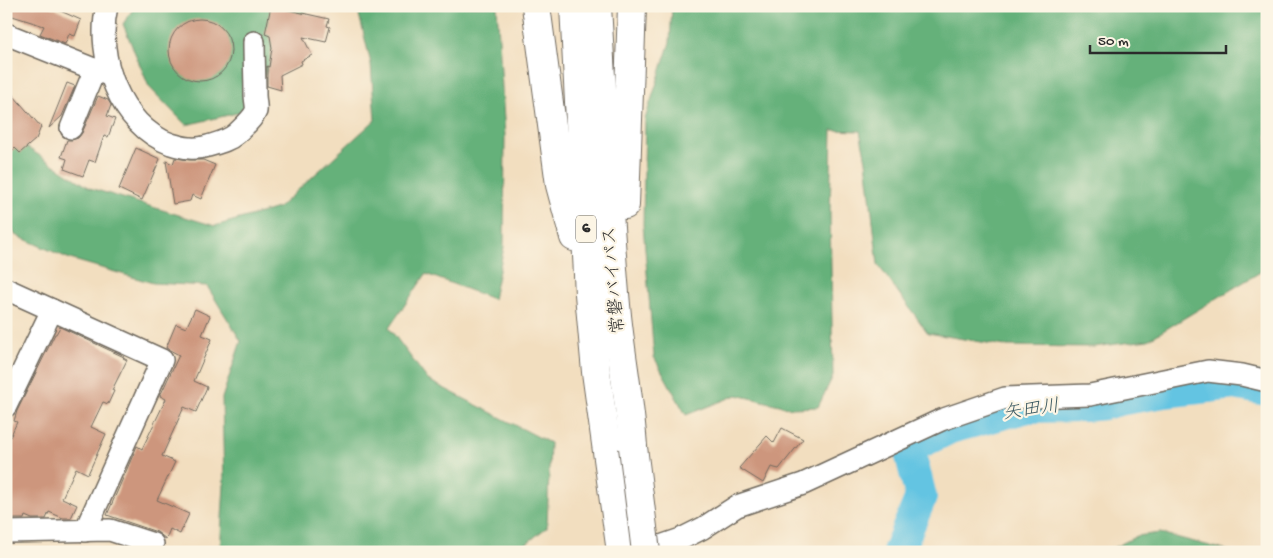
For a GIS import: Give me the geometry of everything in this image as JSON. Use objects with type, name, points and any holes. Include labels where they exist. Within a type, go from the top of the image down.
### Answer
[{"type":"highway","points":[[536,6],[560,185],[589,294]]},
{"type":"highway","name":"常磐バイパス","points":[[574,6],[589,294],[596,372],[621,449],[645,552]]},
{"type":"highway","name":"常磐バイパス","points":[[597,6],[611,254],[618,330],[631,415],[621,449],[622,552]]},
{"type":"highway","points":[[631,415],[634,332],[628,283],[625,187],[632,6]]},
{"type":"street","points":[[71,128],[103,72],[106,58],[103,37],[107,6]]},
{"type":"street","points":[[6,34],[103,72],[134,117],[146,129],[160,140],[180,147],[198,149],[230,139],[256,111],[254,42]]},
{"type":"street","points":[[6,288],[162,360],[85,531]]},
{"type":"street","points":[[6,406],[52,310]]},
{"type":"street","points":[[645,552],[681,539],[710,524],[737,506],[811,481],[941,420],[1005,398],[1090,395],[1208,371],[1242,375],[1267,381]]},
{"type":"street","points":[[6,532],[110,530],[153,544]]},
{"type":"green space","points":[[135,6],[317,6],[288,19],[250,110],[186,125],[149,87],[123,24]]},
{"type":"green space","points":[[357,6],[497,6],[505,136],[504,247],[493,299],[426,274],[389,328],[428,380],[550,443],[547,527],[516,552],[220,552],[224,485],[222,398],[241,341],[207,286],[153,283],[70,259],[15,235],[6,213],[6,134],[90,188],[215,226],[278,208],[375,120],[371,64]]},
{"type":"green space","points":[[672,6],[1267,6],[1267,268],[1148,340],[1093,347],[1005,346],[928,333],[878,265],[866,161],[860,131],[832,130],[830,213],[833,376],[818,407],[792,408],[737,395],[686,415],[654,357],[643,225],[645,119],[670,42]]},
{"type":"green space","points":[[1160,533],[1233,552],[1105,552],[1137,536]]},
{"type":"building","points":[[6,6],[49,6],[81,20],[75,36],[69,34],[65,44],[40,34],[44,26],[6,14]]},
{"type":"building","points":[[271,6],[329,19],[327,26],[330,27],[326,42],[303,37],[312,55],[301,61],[302,64],[280,75],[281,90],[267,86],[267,66],[269,67],[272,48],[270,36],[265,34]]},
{"type":"building","points":[[200,19],[217,24],[222,28],[226,33],[231,50],[226,67],[222,72],[217,76],[200,81],[183,76],[178,72],[174,67],[169,50],[174,33],[178,28],[183,24]]},
{"type":"building","points":[[67,83],[75,86],[62,116],[49,128]]},
{"type":"building","points":[[6,87],[41,127],[36,139],[20,153],[15,148],[6,156]]},
{"type":"building","points":[[98,96],[108,100],[111,105],[107,116],[115,119],[108,137],[104,136],[95,162],[89,160],[83,176],[64,169],[67,159],[61,157],[67,140],[78,138],[82,133]]},
{"type":"building","points":[[136,148],[160,159],[142,200],[119,189]]},
{"type":"building","points":[[175,158],[203,160],[215,165],[201,199],[192,195],[190,201],[173,204],[166,161],[173,164]]},
{"type":"building","points":[[195,309],[210,316],[202,335],[212,339],[194,381],[207,387],[196,412],[184,407],[162,456],[175,462],[157,500],[189,514],[180,534],[170,529],[166,539],[157,532],[107,515],[137,446],[142,449],[166,399],[160,396],[179,355],[166,348],[176,324],[186,328]]},
{"type":"building","points":[[60,327],[127,360],[112,390],[114,391],[108,404],[103,402],[91,427],[106,434],[88,474],[76,468],[62,498],[77,505],[71,518],[63,518],[49,512],[46,519],[32,519],[25,516],[24,519],[7,519],[6,446],[17,422],[14,421],[17,411]]},
{"type":"building","points":[[782,428],[803,439],[779,469],[771,467],[763,483],[739,468],[767,436],[774,443]]},
{"type":"waterway","name":"矢田川","points":[[898,552],[921,497],[909,448],[950,428],[1028,407],[1104,404],[1164,392],[1234,384],[1267,390]]}]
